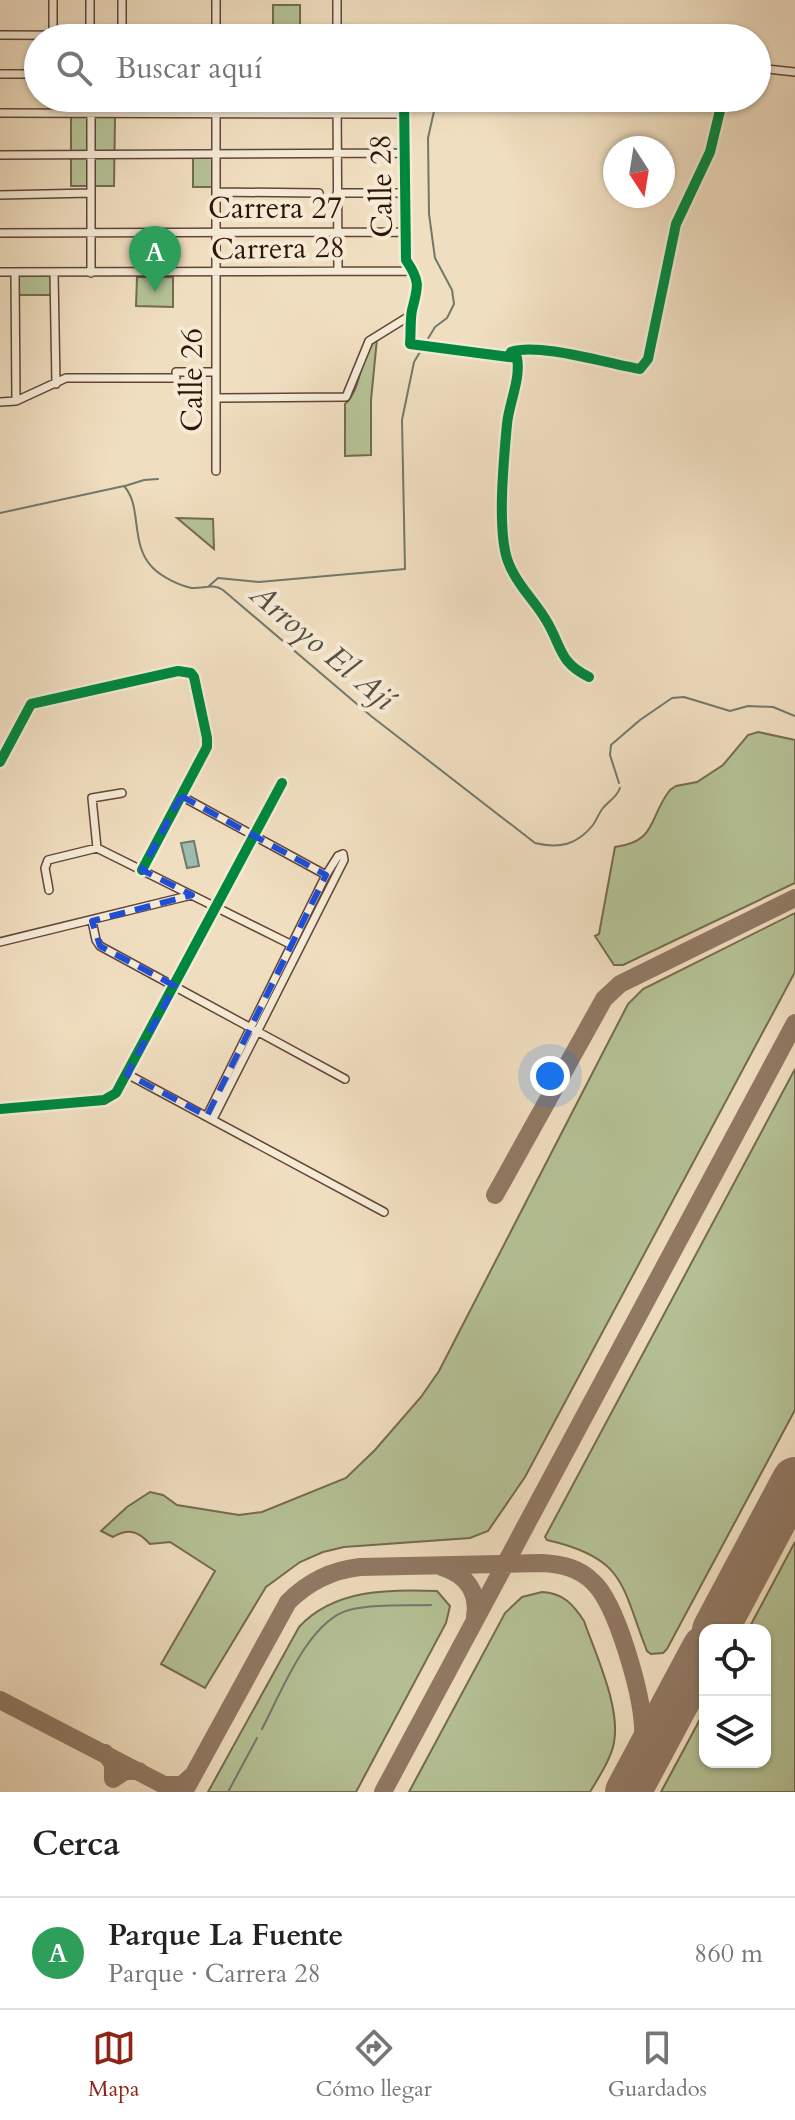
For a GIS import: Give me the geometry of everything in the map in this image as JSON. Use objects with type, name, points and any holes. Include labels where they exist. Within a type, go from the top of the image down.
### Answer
[{"type":"street","points":[[53,0],[53,24]]},
{"type":"street","points":[[90,0],[90,24]]},
{"type":"street","points":[[122,0],[122,24]]},
{"type":"street","points":[[216,0],[216,24]]},
{"type":"street","points":[[337,0],[337,24]]},
{"type":"street","points":[[0,35],[24,35]]},
{"type":"street","points":[[771,69],[795,72]]},
{"type":"street","points":[[0,74],[24,74]]},
{"type":"street","points":[[589,677],[564,659],[547,621],[507,560],[503,522],[507,422],[518,362],[517,358],[508,357],[511,352],[520,349],[640,369],[644,367],[676,224],[710,152],[720,112]]},
{"type":"street","points":[[0,113],[404,114]]},
{"type":"street","points":[[91,114],[91,273]]},
{"type":"street","points":[[337,114],[338,271]]},
{"type":"street","name":"Calle 28","points":[[404,114],[406,260],[413,271],[418,291],[411,315],[410,344],[508,357]]},
{"type":"street","name":"Calle 26","points":[[216,115],[216,471]]},
{"type":"street","points":[[0,155],[404,153]]},
{"type":"street","points":[[216,192],[319,193]]},
{"type":"street","points":[[0,195],[91,193]]},
{"type":"street","points":[[337,193],[406,193]]},
{"type":"street","name":"Carrera 27","points":[[0,233],[406,232]]},
{"type":"street","name":"Carrera 28","points":[[0,272],[413,271]]},
{"type":"street","points":[[15,273],[16,401]]},
{"type":"street","points":[[54,273],[56,384]]},
{"type":"street","points":[[217,398],[342,399],[351,390],[369,341],[411,315]]},
{"type":"street","points":[[0,402],[16,401],[66,378],[216,372]]},
{"type":"street","points":[[0,762],[31,704],[186,671],[194,677],[208,742],[142,870]]},
{"type":"street","points":[[0,1109],[104,1100],[116,1093],[282,783]]},
{"type":"street","points":[[97,848],[92,798],[122,793]]},
{"type":"street","points":[[181,796],[326,875]]},
{"type":"street","points":[[49,890],[45,868],[48,860],[97,848],[290,944]]},
{"type":"street","points":[[210,1117],[345,855],[338,856],[326,875],[290,944],[253,1029]]},
{"type":"street","points":[[0,942],[192,895]]},
{"type":"street","points":[[92,921],[100,946],[345,1079]]},
{"type":"street","points":[[127,1074],[384,1212]]},
{"type":"highlighted area","points":[[181,796],[326,875],[207,1116],[127,1074],[175,986],[100,946],[92,921],[192,895],[142,870]]},
{"type":"green space","points":[[273,5],[300,5],[300,24],[273,24]]},
{"type":"green space","points":[[71,117],[115,117],[114,186],[71,186]]},
{"type":"green space","points":[[193,156],[214,156],[214,187],[193,187]]},
{"type":"green space","points":[[17,274],[53,275],[53,295],[17,295]]},
{"type":"green space","points":[[137,277],[173,277],[173,307],[136,306]]},
{"type":"green space","points":[[377,339],[371,400],[371,455],[345,456],[345,404]]},
{"type":"green space","points":[[177,518],[213,519],[214,549]]},
{"type":"green space","points":[[758,732],[795,740],[795,883],[623,965],[614,965],[595,936],[599,934],[615,847],[639,840],[645,834],[670,790],[697,782],[723,765],[748,735]]},
{"type":"green space","points":[[795,913],[795,972],[525,1477],[488,1531],[470,1538],[344,1547],[323,1552],[300,1562],[266,1587],[205,1688],[161,1664],[215,1571],[170,1542],[150,1544],[133,1532],[113,1537],[101,1531],[127,1507],[150,1492],[163,1495],[177,1505],[239,1515],[262,1512],[346,1478],[375,1450],[439,1371],[628,1004],[643,989]]},
{"type":"green space","points":[[795,1069],[795,1410],[667,1649],[663,1653],[651,1654],[647,1651],[625,1592],[607,1566],[573,1547],[545,1537]]},
{"type":"green space","points":[[795,1542],[795,1792],[661,1792],[699,1721],[699,1768],[771,1768],[771,1624],[751,1624]]},
{"type":"green space","points":[[400,1590],[437,1591],[450,1606],[446,1623],[356,1792],[208,1792],[299,1627],[313,1614],[345,1598],[363,1594]]},
{"type":"green space","points":[[542,1592],[567,1600],[576,1609],[584,1621],[608,1687],[615,1738],[611,1753],[590,1792],[409,1792],[505,1613],[522,1597]]},
{"type":"shaded area","points":[[194,841],[199,866],[187,868],[181,843]]},
{"type":"waterway","points":[[209,586],[218,578],[259,582],[405,569],[402,420],[414,362],[435,327],[447,318],[454,304],[452,290],[435,258],[429,214],[428,138],[434,112]]},
{"type":"waterway","points":[[125,486],[158,479]]},
{"type":"waterway","name":"Arroyo El Ají","points":[[0,513],[124,486],[133,504],[141,548],[153,568],[171,581],[187,587],[223,590],[371,716],[535,843],[560,845],[581,837],[620,788]]},
{"type":"waterway","name":"Arroyo El Ají","points":[[619,783],[610,755],[611,745],[672,698],[684,697],[730,711],[748,706],[773,707],[795,716]]},
{"type":"waterway","points":[[262,1729],[297,1660],[308,1643],[334,1617],[349,1610],[369,1607],[431,1605]]},
{"type":"waterway","points":[[228,1792],[257,1738]]},
{"type":"taxiway","points":[[495,1195],[604,999],[620,984],[795,898]]},
{"type":"taxiway","points":[[383,1792],[795,1023]]},
{"type":"taxiway","points":[[184,1792],[288,1602],[321,1578],[360,1567],[542,1563],[570,1568],[588,1577],[611,1609],[638,1692],[643,1733],[634,1781]]},
{"type":"taxiway","points":[[442,1567],[458,1574],[469,1585],[475,1600],[475,1617]]},
{"type":"taxiway","points":[[0,1700],[164,1785],[182,1785],[192,1776]]},
{"type":"taxiway","points":[[105,1753],[113,1764],[113,1779],[125,1771],[139,1771]]},
{"type":"runway","points":[[718,1624],[795,1480]]},
{"type":"runway","points":[[628,1792],[699,1659]]},
{"type":"cycle path","points":[[404,112],[406,260],[417,285],[411,314],[410,344],[517,358],[503,475],[505,551],[512,572],[546,620],[562,653],[571,665],[589,677]]},
{"type":"cycle path","points":[[508,357],[511,352],[538,350],[640,369],[648,359],[676,224],[710,152],[720,112]]},
{"type":"cycle path","points":[[0,762],[31,704],[178,671],[191,673],[207,747],[142,870]]},
{"type":"cycle path","points":[[0,1109],[104,1100],[116,1093],[282,783]]},
{"type":"place","name":"Parque La Fuente","points":[[155,292]]}]
